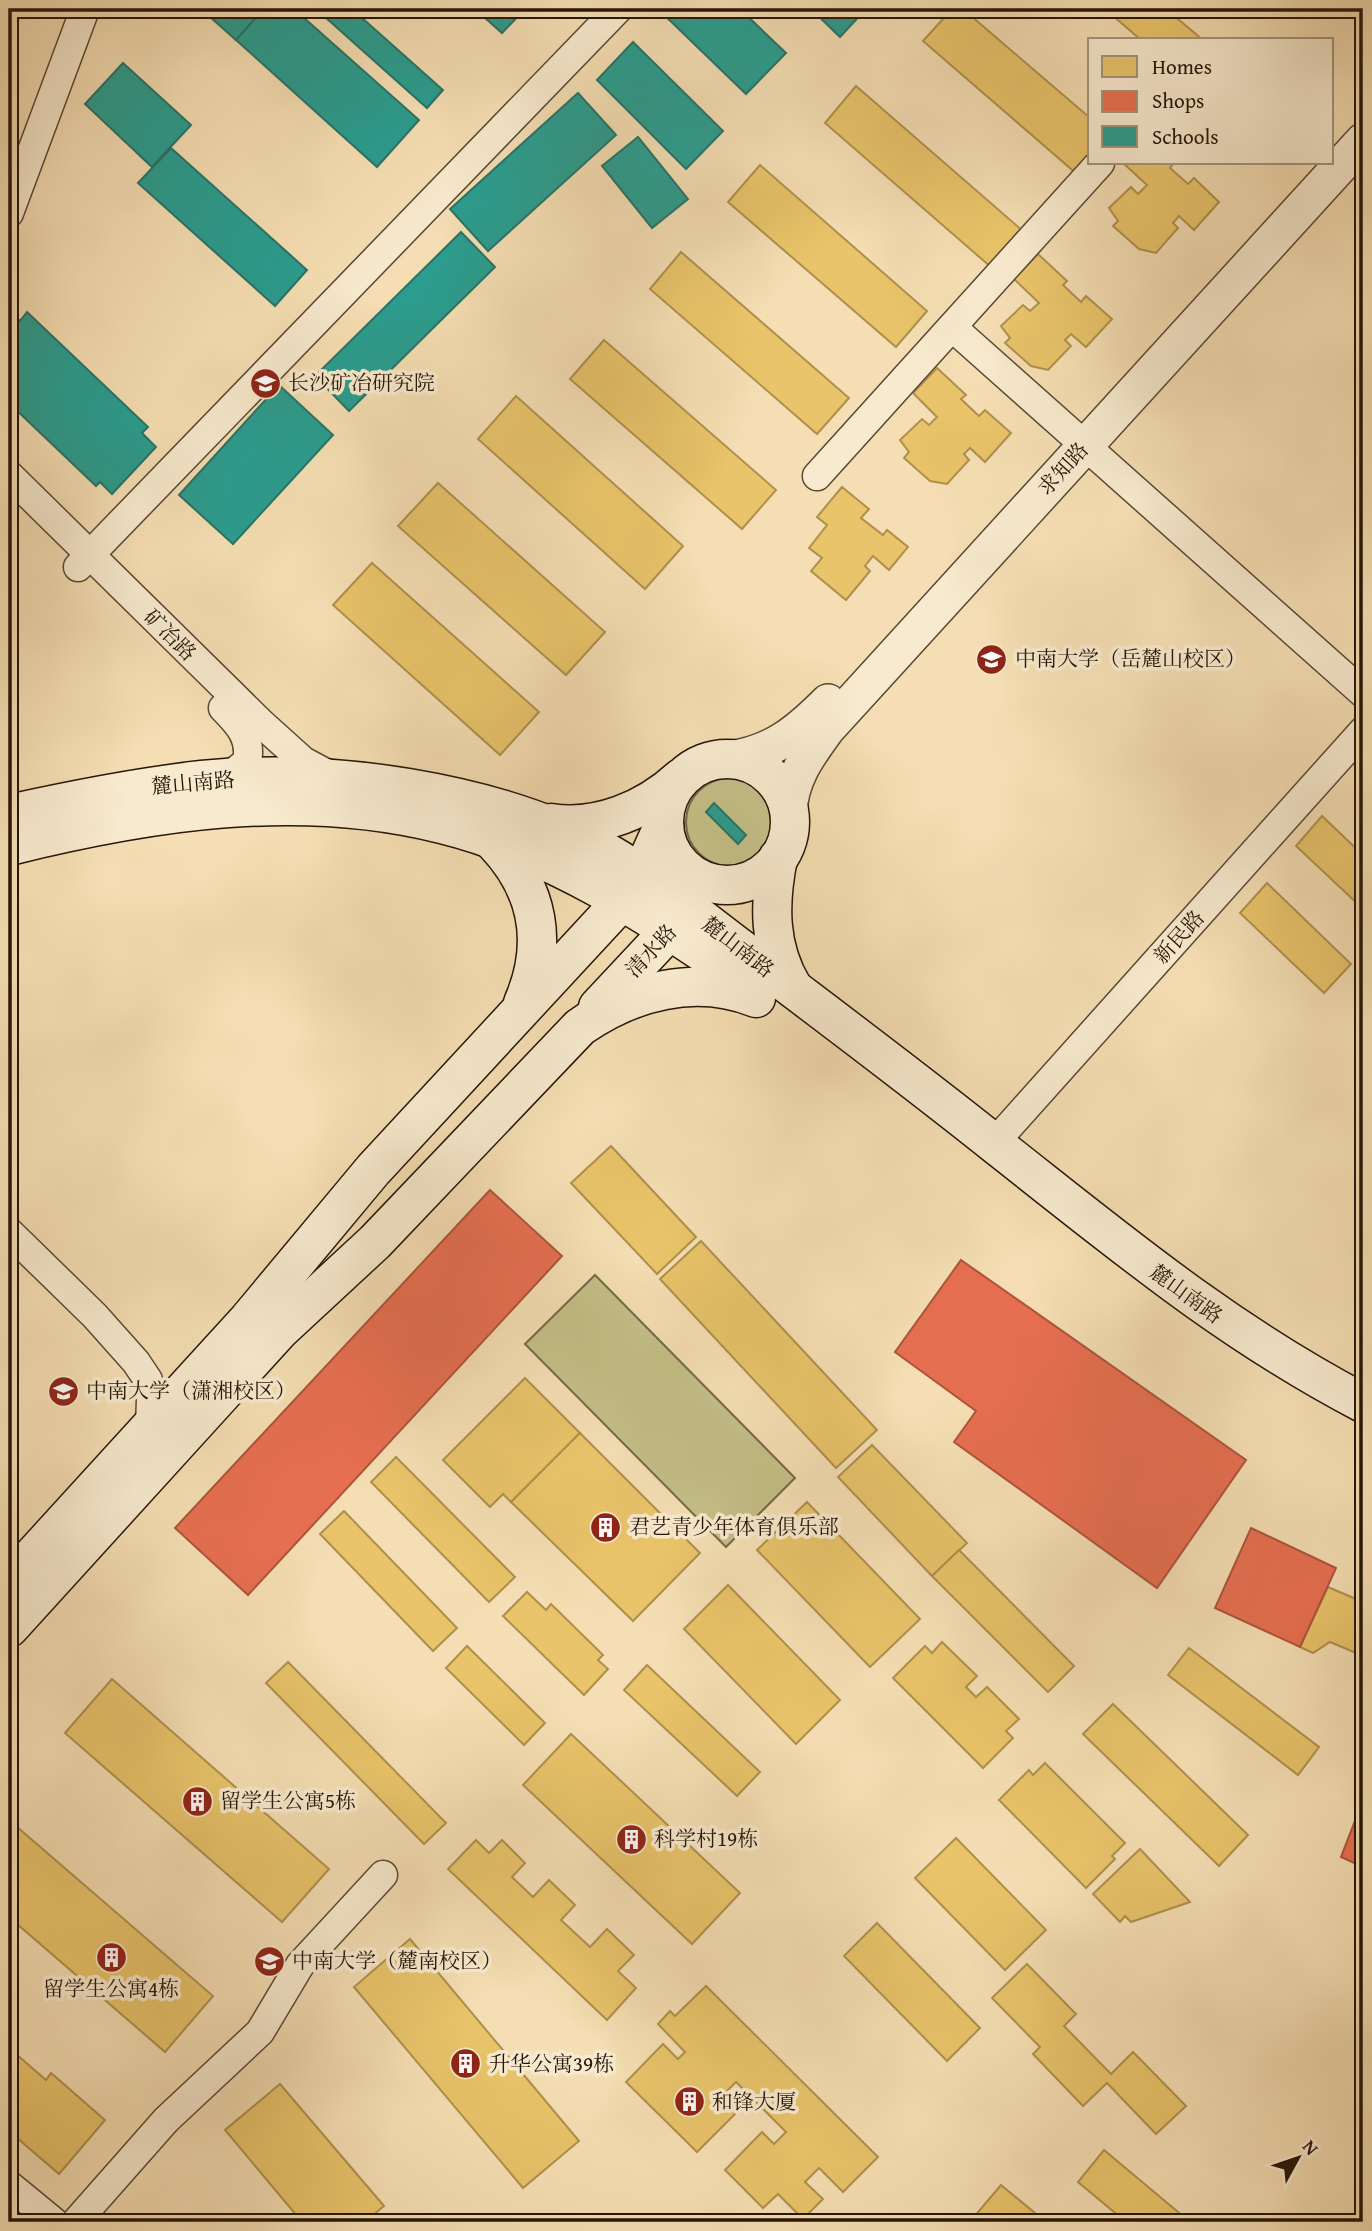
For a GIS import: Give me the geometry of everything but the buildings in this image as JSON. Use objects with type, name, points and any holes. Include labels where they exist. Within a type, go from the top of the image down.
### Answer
[{"type":"main road","points":[[534,821],[576,826],[598,823],[645,803],[704,764],[728,759],[750,764],[768,775],[782,792],[789,813],[786,844],[778,858],[757,877],[729,885],[702,879],[680,863],[672,851],[664,824]]},
{"type":"main road","points":[[9,1582],[248,1320],[373,1170],[631,888],[664,824],[672,791],[683,777]]},
{"type":"main road","name":"麓山南路","points":[[9,814],[131,789],[225,779],[309,778],[342,781],[452,796],[534,821],[605,851],[631,888]]},
{"type":"main road","name":"麓山南路","points":[[9,846],[151,816],[233,807],[334,807],[383,812],[444,824],[541,860],[631,888],[994,1143],[1148,1267],[1228,1325],[1297,1369],[1363,1404]]},
{"type":"main road","points":[[494,842],[518,871],[528,889],[536,918],[534,978],[521,1010]]},
{"type":"main road","points":[[580,1027],[629,998],[686,987],[719,988],[790,1001],[774,936],[772,905],[778,858]]},
{"type":"main road","name":"清水路","points":[[9,1628],[280,1330],[376,1242],[679,920],[712,892],[729,885]]},
{"type":"main road","name":"麓山南路","points":[[790,1001],[1171,1309],[1237,1354],[1310,1395],[1363,1418]]},
{"type":"street","points":[[9,213],[85,9]]},
{"type":"street","points":[[84,561],[618,9]]},
{"type":"street","points":[[1334,151],[1363,118]]},
{"type":"street","name":"求知路","points":[[728,759],[768,750],[804,725],[1363,141]]},
{"type":"street","points":[[817,476],[1099,164]]},
{"type":"street","name":"求知路","points":[[789,813],[790,797],[800,766],[827,729],[1321,164]]},
{"type":"street","points":[[952,327],[1363,692]]},
{"type":"street","name":"矿冶路","points":[[9,475],[84,561],[246,736],[249,749],[247,762],[225,779]]},
{"type":"street","name":"矿冶路","points":[[9,498],[84,561],[303,761],[342,781]]},
{"type":"street","name":"新民路","points":[[994,1143],[1363,731]]},
{"type":"street","points":[[9,1232],[136,1362],[148,1380],[152,1399],[150,1427]]},
{"type":"street","points":[[76,2222],[166,2120],[260,2032],[306,1957],[383,1875]]},
{"type":"street","points":[[9,2185],[54,2222]]},
{"type":"street","points":[[9,2206],[29,2222]]},
{"type":"shaded area","points":[[730,778],[747,782],[761,791],[770,805],[774,822],[770,839],[761,853],[747,862],[730,866],[713,862],[699,853],[690,839],[686,822],[690,805],[699,791],[713,782]]},
{"type":"shaded area","points":[[595,1275],[795,1478],[726,1547],[525,1344]]},
{"type":"place","name":"长沙矿冶研究院","points":[[265,383]]},
{"type":"place","name":"中南大学（岳麓山校区）","points":[[992,659]]},
{"type":"place","name":"中南大学（潇湘校区）","points":[[63,1391]]},
{"type":"place","name":"君艺青少年体育俱乐部","points":[[606,1527]]},
{"type":"place","name":"留学生公寓5栋","points":[[197,1801]]},
{"type":"place","name":"科学村19栋","points":[[631,1839]]},
{"type":"place","name":"留学生公寓4栋","points":[[111,1957]]},
{"type":"place","name":"中南大学（麓南校区）","points":[[269,1961]]},
{"type":"place","name":"升华公寓39栋","points":[[466,2064]]},
{"type":"place","name":"和锋大厦","points":[[689,2102]]}]
